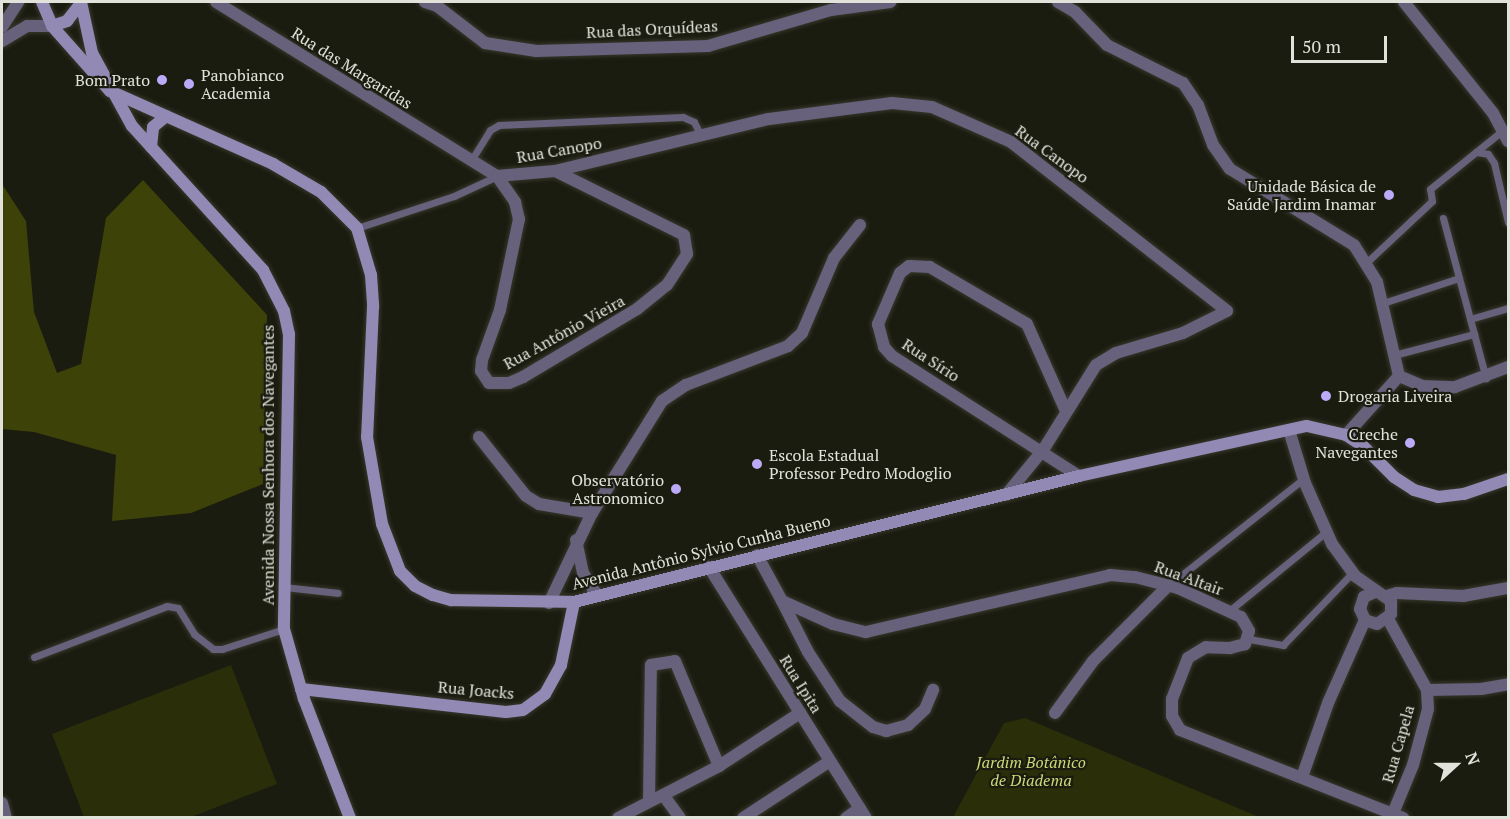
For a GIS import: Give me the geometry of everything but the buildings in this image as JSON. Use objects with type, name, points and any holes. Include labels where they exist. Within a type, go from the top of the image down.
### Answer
[{"type":"main road","name":"Avenida Nossa Senhora dos Navegantes","points":[[42,2],[52,26],[110,91],[151,147],[262,270],[284,311],[288,334],[284,629],[301,689],[350,818]]},
{"type":"main road","name":"Avenida Nossa Senhora dos Navegantes","points":[[81,2],[92,53],[110,91]]},
{"type":"main road","points":[[52,26],[67,21],[81,2]]},
{"type":"main road","name":"Avenida Antônio Sylvio Cunha Bueno","points":[[110,91],[273,164],[311,186],[357,228],[365,247],[373,307],[367,437],[390,553],[415,586],[433,596],[452,600],[574,602],[1079,476],[1289,430],[1326,427],[1346,435],[1363,446],[1394,477],[1422,492],[1438,496],[1464,494],[1509,479]]},
{"type":"main road","points":[[151,147],[153,127],[166,116]]},
{"type":"main road","name":"Rua Joacks","points":[[301,689],[506,712],[523,710],[546,694],[561,665],[574,602]]},
{"type":"street","points":[[2,27],[18,2]]},
{"type":"street","name":"Rua das Margaridas","points":[[216,2],[497,176]]},
{"type":"street","name":"Rua das Orquídeas","points":[[425,2],[437,6],[485,43],[536,51],[708,46],[831,10],[890,2]]},
{"type":"street","points":[[1058,2],[1075,12],[1107,45],[1184,82],[1198,105],[1222,162],[1335,231],[1367,262],[1383,303],[1399,376]]},
{"type":"street","points":[[1404,2],[1506,136]]},
{"type":"street","points":[[2,41],[27,26],[52,26]]},
{"type":"street","name":"Rua Canopo","points":[[497,176],[555,171],[768,119],[892,103],[932,107],[1011,142],[1227,311],[1183,333],[1116,353],[1096,365],[1065,409],[1043,450],[1006,495]]},
{"type":"street","name":"Rua Antônio Vieira","points":[[497,176],[515,202],[519,219],[500,310],[482,360],[481,371],[489,383],[509,383],[523,377],[654,297],[687,254],[684,235],[555,171]]},
{"type":"street","points":[[549,603],[576,540],[662,401],[672,392],[773,354],[802,333],[834,258],[860,225]]},
{"type":"street","name":"Rua Sírio","points":[[1065,409],[1027,324],[930,267],[909,266],[900,273],[878,324],[884,347],[892,356],[1043,450],[1079,476]]},
{"type":"street","points":[[1399,376],[1438,388],[1485,378],[1509,367]]},
{"type":"street","points":[[1346,435],[1399,376]]},
{"type":"street","points":[[1289,430],[1303,478],[1326,532],[1354,574],[1365,620],[1328,703],[1302,777]]},
{"type":"street","points":[[479,437],[526,496],[539,504],[592,513]]},
{"type":"street","points":[[576,540],[583,573],[597,595]]},
{"type":"street","points":[[757,555],[808,652],[840,701],[873,727],[886,731],[908,725],[925,709],[933,690]]},
{"type":"street","name":"Rua Ipita","points":[[709,567],[863,813]]},
{"type":"street","points":[[1354,574],[1381,594],[1392,607],[1388,619],[1377,624],[1365,620]]},
{"type":"street","name":"Rua Altair","points":[[782,601],[833,624],[866,632],[884,631],[1110,575],[1169,585],[1229,610],[1246,623],[1249,639]]},
{"type":"street","points":[[1055,713],[1093,661],[1169,585]]},
{"type":"street","points":[[1361,602],[1381,594],[1463,596],[1509,588]]},
{"type":"street","name":"Rua Capela","points":[[1388,619],[1427,690],[1428,709],[1396,816]]},
{"type":"street","points":[[1249,639],[1230,648],[1206,647],[1188,658],[1172,699],[1175,724],[1180,730],[1396,816]]},
{"type":"street","points":[[649,801],[651,665],[675,661],[719,766]]},
{"type":"street","points":[[1427,690],[1481,689],[1509,684]]},
{"type":"street","points":[[618,818],[719,766],[800,712]]},
{"type":"street","points":[[743,818],[830,761]]},
{"type":"street","points":[[664,796],[680,818]]},
{"type":"street","points":[[2,804],[6,818]]},
{"type":"street","points":[[846,818],[863,813]]},
{"type":"lane","points":[[472,159],[490,130],[499,125],[682,117],[694,122],[701,136]]},
{"type":"lane","points":[[1367,262],[1432,201],[1430,189],[1476,152],[1506,136]]},
{"type":"lane","points":[[1476,152],[1488,154],[1494,163],[1509,222]]},
{"type":"lane","points":[[357,228],[454,196],[497,176]]},
{"type":"lane","points":[[1443,218],[1485,378]]},
{"type":"lane","points":[[1383,303],[1459,278]]},
{"type":"lane","points":[[1470,319],[1509,309]]},
{"type":"lane","points":[[1394,355],[1474,334]]},
{"type":"lane","points":[[1169,585],[1303,478]]},
{"type":"lane","points":[[1229,610],[1326,532]]},
{"type":"lane","points":[[1249,639],[1283,645],[1354,574]]},
{"type":"lane","points":[[283,587],[338,593]]},
{"type":"lane","points":[[34,657],[167,606],[178,608],[194,634],[213,649],[284,629]]},
{"type":"green space","points":[[143,180],[267,315],[263,484],[191,513],[112,521],[116,455],[34,432],[2,429],[2,184],[26,221],[34,312],[57,373],[81,364],[106,218]]},
{"type":"green space","points":[[231,665],[277,784],[191,817],[84,817],[52,734]]},
{"type":"green space","name":"Jardim Botânico de Diadema","points":[[1025,718],[1259,817],[953,817],[1004,723]]},
{"type":"place","name":"Bom Prato","points":[[162,80]]},
{"type":"place","name":"Panobianco Academia","points":[[189,84]]},
{"type":"place","name":"Unidade Básica de Saúde Jardim Inamar","points":[[1389,195]]},
{"type":"place","name":"Drogaria Liveira","points":[[1326,396]]},
{"type":"place","name":"Creche Navegantes","points":[[1410,443]]},
{"type":"place","name":"Escola Estadual Professor Pedro Modoglio","points":[[757,464]]},
{"type":"place","name":"Observatório Astronomico","points":[[676,489]]}]
